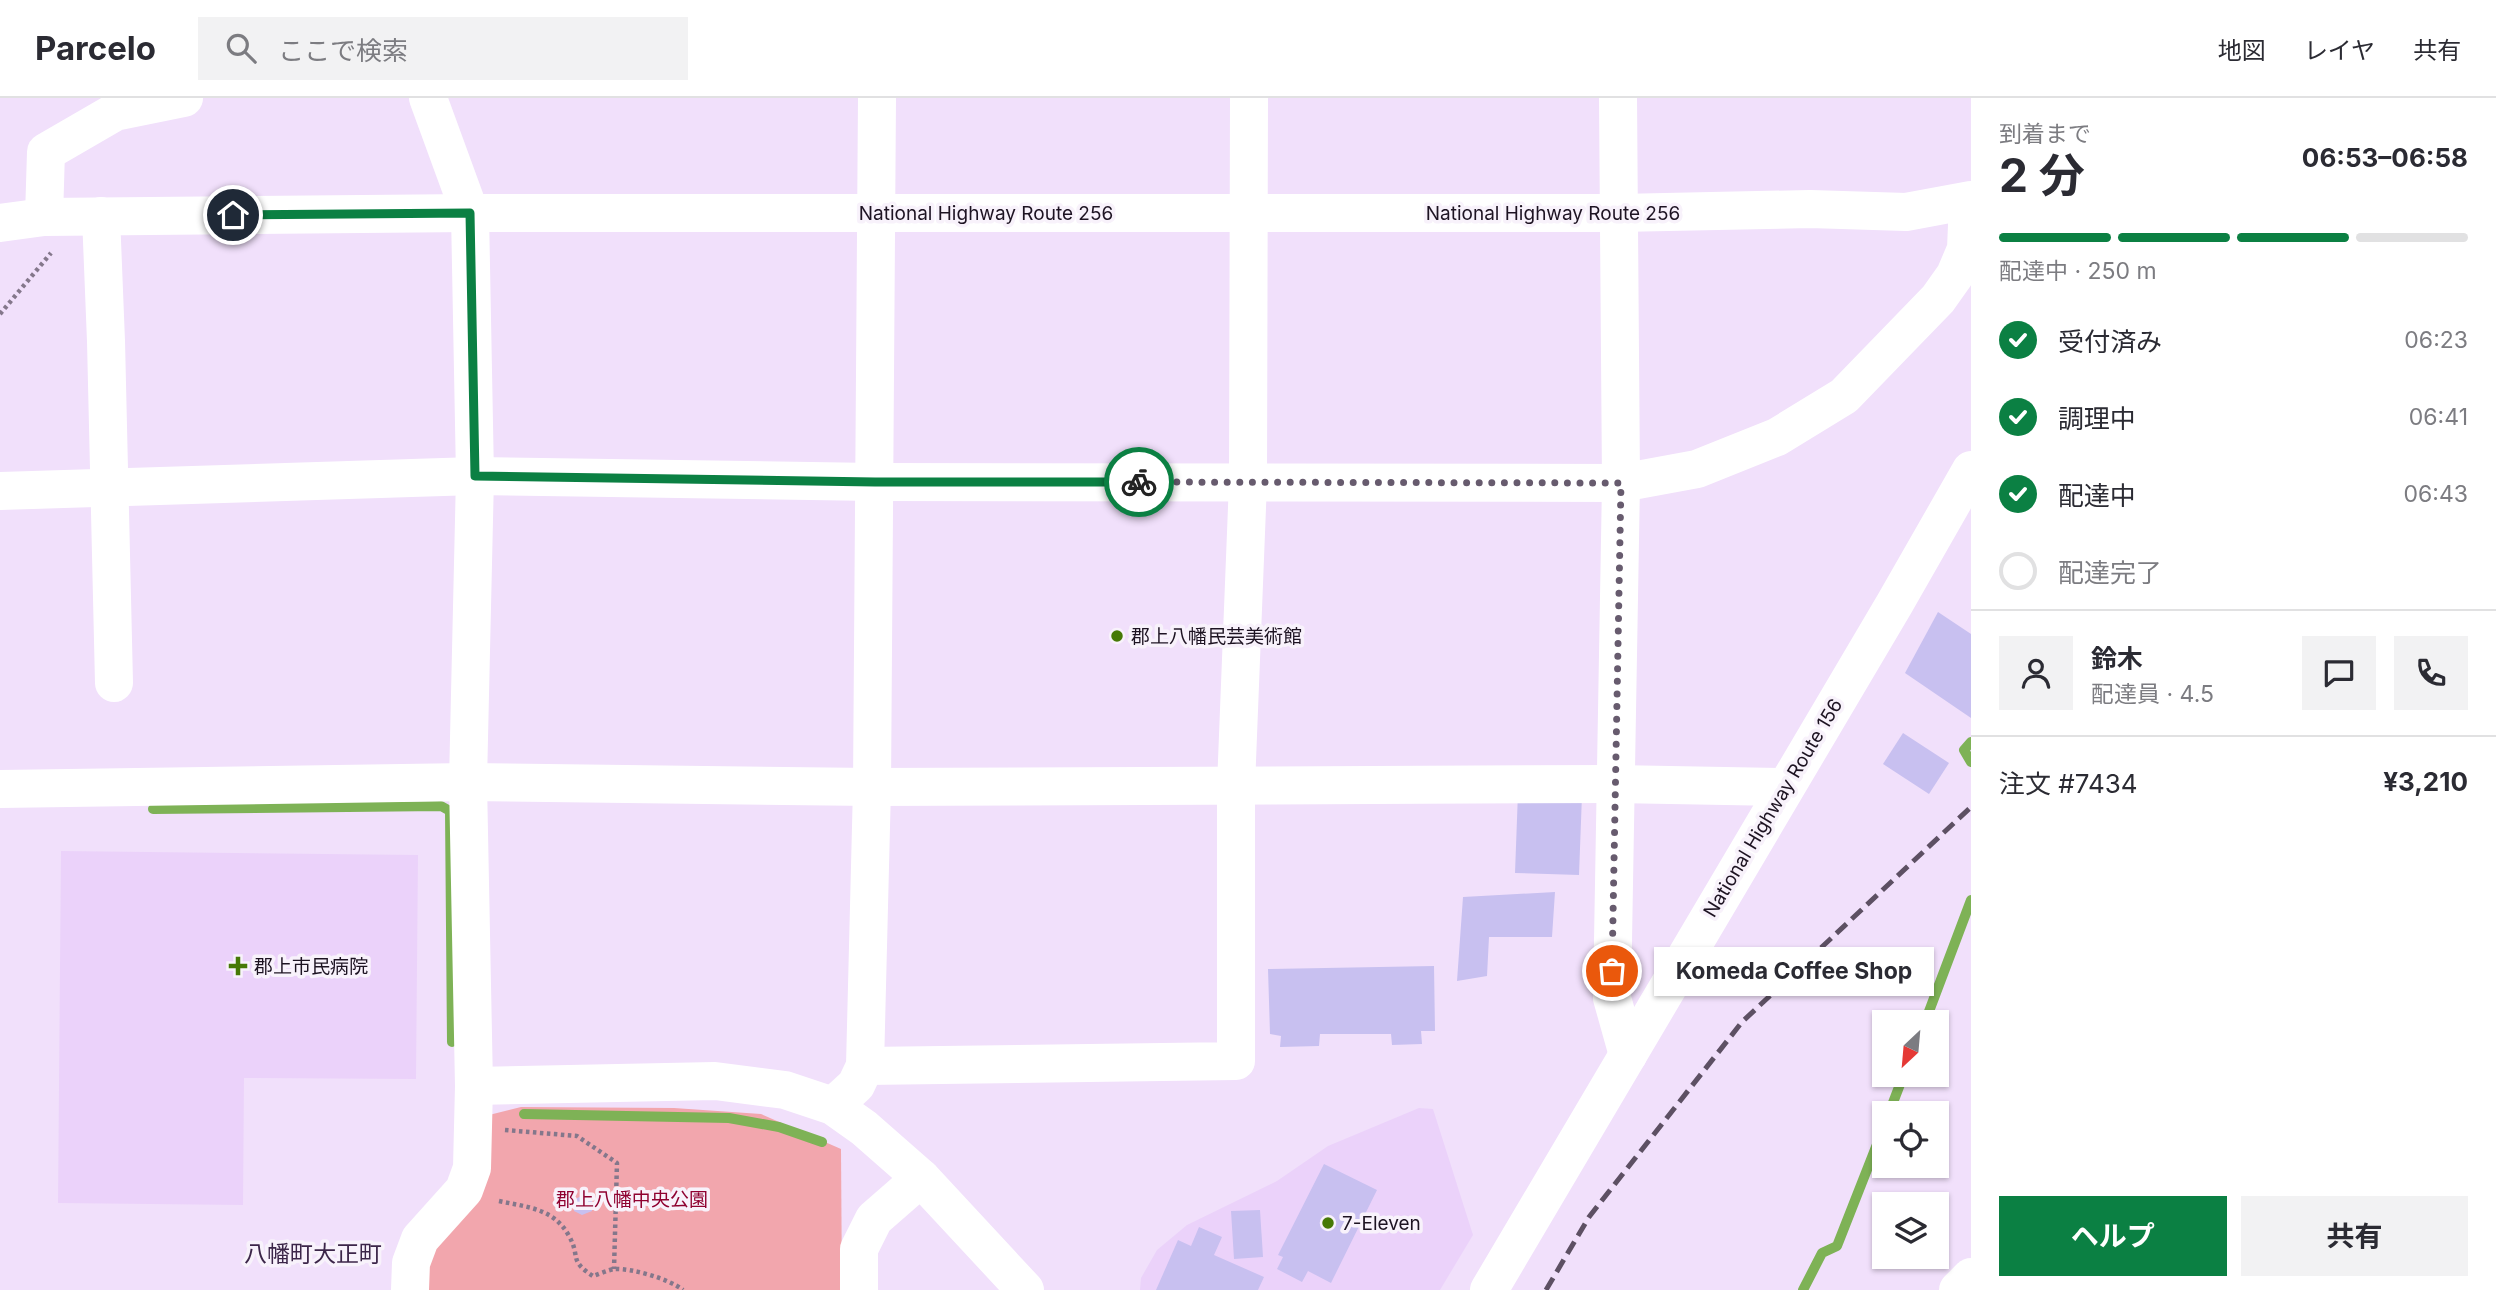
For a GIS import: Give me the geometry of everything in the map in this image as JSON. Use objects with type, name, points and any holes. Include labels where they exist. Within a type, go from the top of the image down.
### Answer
[{"type":"main road","points":[[44,217],[46,152],[115,112],[184,98]]},
{"type":"main road","points":[[410,1290],[411,1263],[420,1238],[464,1190],[472,1168],[474,1086],[468,782],[475,476],[470,213],[428,98]]},
{"type":"main road","points":[[834,1106],[856,1085],[865,1066],[872,788],[877,98]]},
{"type":"main road","points":[[865,1066],[1236,1061],[1236,786],[1248,482],[1250,98]]},
{"type":"main road","points":[[1618,98],[1621,483],[1612,998],[1628,1055]]},
{"type":"main road","points":[[0,492],[475,476],[875,482],[1621,483],[1697,469],[1777,437],[1844,396],[1938,299],[1955,275],[1966,249],[1969,200]]},
{"type":"main road","name":"National Highway Route 256","points":[[0,223],[44,217],[470,213],[1619,214],[1810,209],[1906,212],[1969,200]]},
{"type":"main road","points":[[91,216],[109,487],[114,683]]},
{"type":"main road","name":"National Highway Route 156","points":[[1489,1290],[1971,470]]},
{"type":"main road","points":[[0,789],[468,782],[872,788],[1615,784],[1785,787]]},
{"type":"main road","points":[[474,1086],[715,1080],[785,1090],[834,1106],[864,1128],[921,1178],[1025,1290]]},
{"type":"main road","points":[[859,1290],[859,1249],[874,1219],[921,1178]]},
{"type":"main road","points":[[1958,1290],[1971,1277]]},
{"type":"path","points":[[0,314],[91,216]]},
{"type":"path","points":[[473,1127],[577,1136],[617,1163],[614,1269]]},
{"type":"path","points":[[499,1201],[546,1211],[569,1235],[579,1266],[593,1276],[614,1269],[644,1274],[676,1284],[683,1290]]},
{"type":"shaded area","name":"郡上市民病院","points":[[61,851],[418,855],[416,1079],[244,1078],[243,1205],[58,1203]]},
{"type":"shaded area","points":[[1419,1108],[1433,1109],[1473,1235],[1440,1290],[1140,1290],[1141,1278],[1157,1250],[1187,1225],[1277,1181],[1328,1146]]},
{"type":"green space","name":"郡上八幡中央公園","points":[[521,1107],[674,1108],[761,1114],[841,1149],[842,1290],[422,1290],[423,1270],[489,1115]]},
{"type":"building","points":[[1938,612],[1971,634],[1971,718],[1905,673]]},
{"type":"building","points":[[1903,733],[1949,763],[1929,794],[1883,764]]},
{"type":"building","points":[[1518,792],[1582,795],[1579,875],[1515,873]]},
{"type":"building","points":[[1555,892],[1552,937],[1489,937],[1487,976],[1457,981],[1463,897]]},
{"type":"building","points":[[1434,966],[1435,1031],[1421,1031],[1422,1044],[1392,1045],[1391,1034],[1320,1034],[1319,1046],[1280,1047],[1281,1036],[1270,1034],[1268,969]]},
{"type":"building","name":"7-Eleven","points":[[1324,1164],[1377,1190],[1331,1283],[1308,1271],[1302,1282],[1277,1269],[1283,1257],[1278,1255]]},
{"type":"building","points":[[581,1196],[592,1200],[592,1211],[582,1215],[574,1211],[574,1200]]},
{"type":"building","points":[[1260,1210],[1263,1257],[1234,1259],[1231,1211]]},
{"type":"building","points":[[1199,1227],[1222,1237],[1214,1255],[1264,1277],[1258,1290],[1156,1290],[1178,1240],[1191,1246]]},
{"type":"waterway","points":[[1971,742],[1964,750],[1971,762]]},
{"type":"waterway","points":[[153,809],[441,806],[450,811],[452,1042]]},
{"type":"waterway","points":[[1930,1010],[1971,900]]},
{"type":"waterway","points":[[1894,1101],[1899,1087]]},
{"type":"waterway","points":[[524,1114],[729,1118],[779,1127],[822,1142]]},
{"type":"waterway","points":[[1803,1290],[1822,1253],[1837,1246],[1872,1157]]},
{"type":"railway","points":[[1546,1290],[1589,1217],[1742,1022],[1971,807]]},
{"type":"way so far","points":[[1139,482],[1621,483],[1612,971]]},
{"type":"place","name":"郡上八幡民芸美術館","points":[[1117,636]]},
{"type":"place","name":"郡上市民病院","points":[[238,966]]},
{"type":"place","name":"Komeda Coffee Shop","points":[[1612,971]]},
{"type":"place","name":"7-Eleven","points":[[1328,1223]]},
{"type":"district","name":"八幡町大正町","points":[[313,1254]]},
{"type":"route","points":[[233,215],[470,213],[475,476],[875,482],[1139,482]]}]
